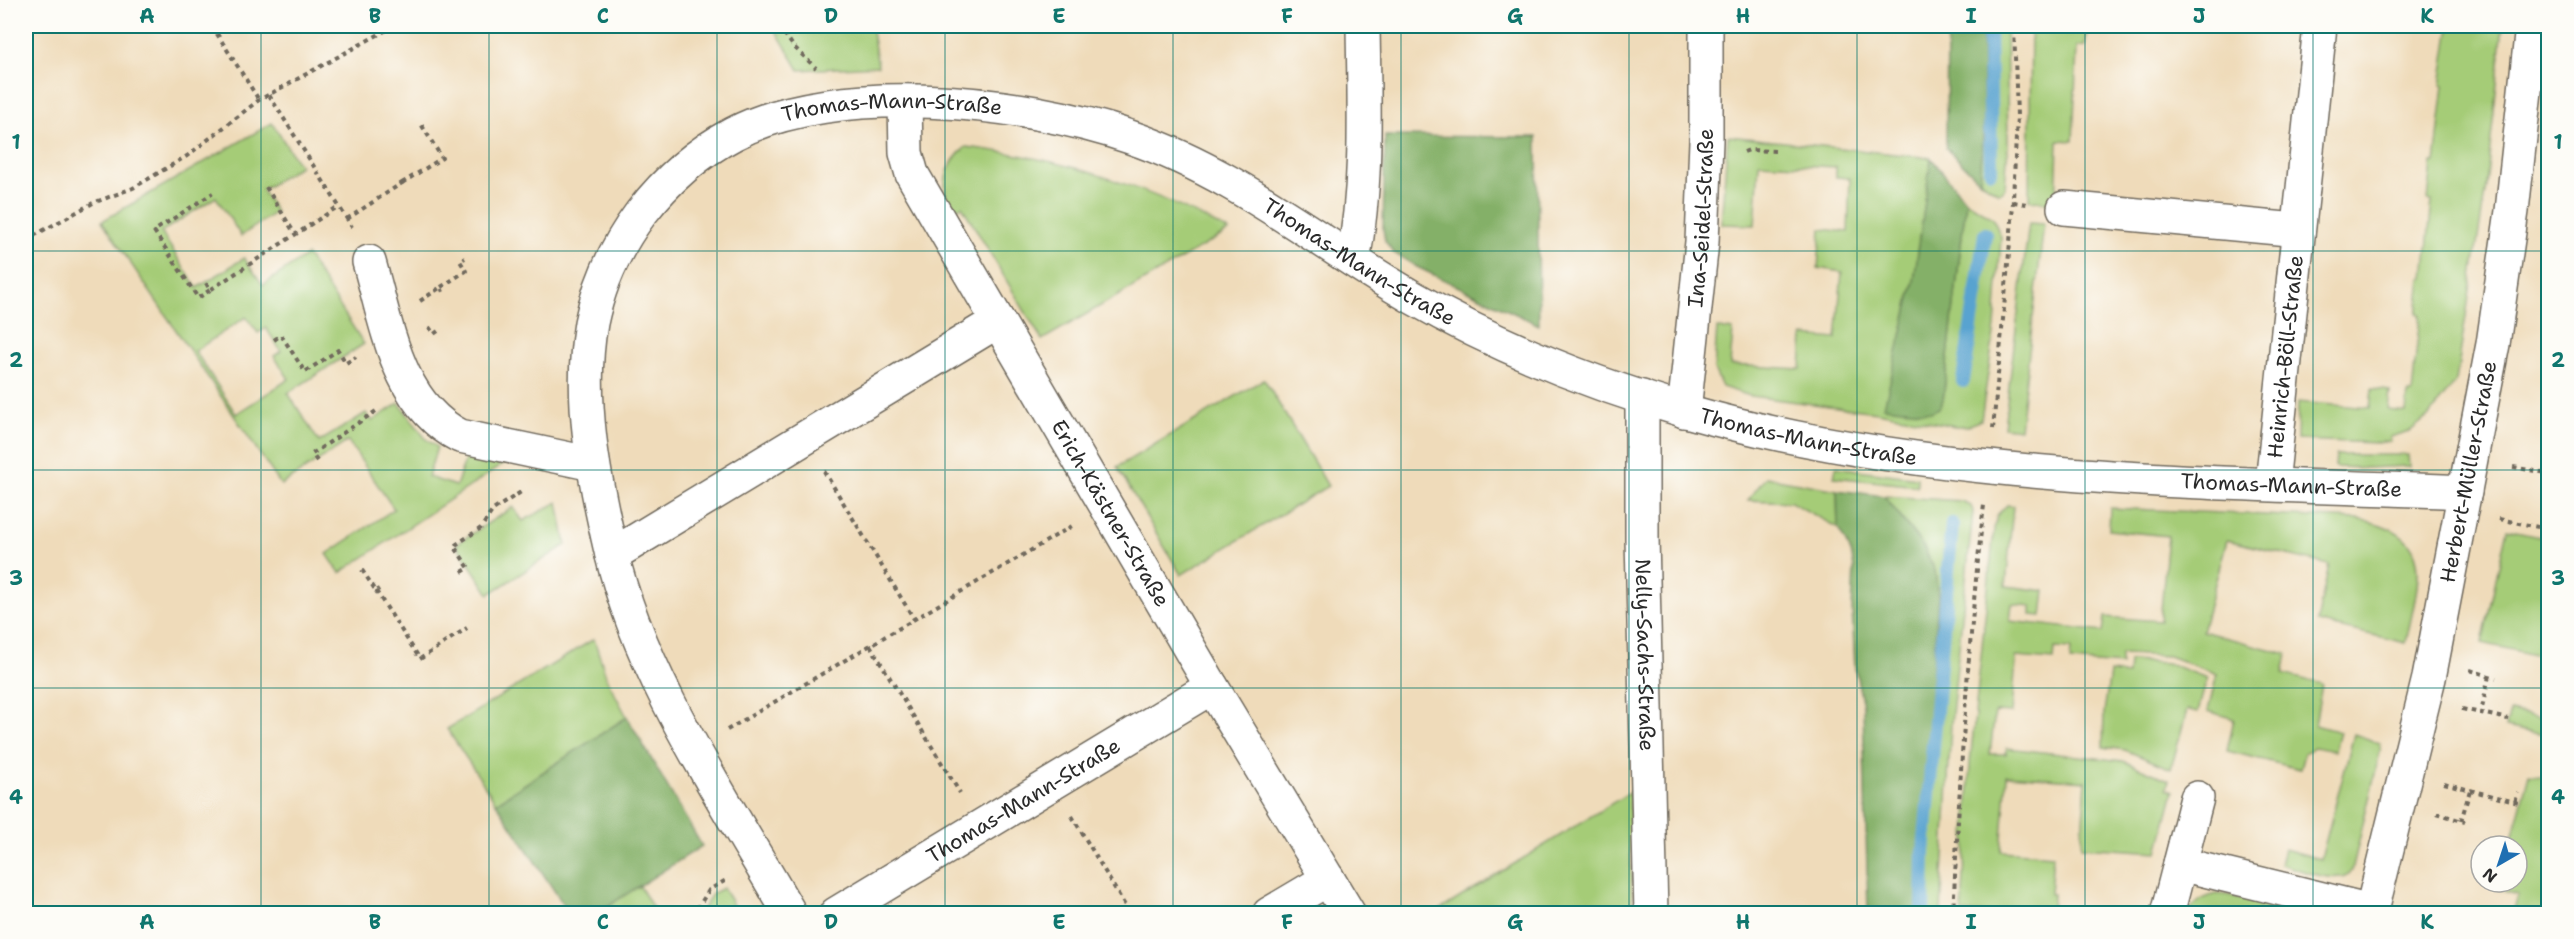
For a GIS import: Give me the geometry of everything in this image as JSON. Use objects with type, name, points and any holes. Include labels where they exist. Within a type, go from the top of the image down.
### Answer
[{"type":"street","points":[[1353,260],[1358,234],[1365,134],[1363,26]]},
{"type":"street","name":"Ina-Seidel-Straße","points":[[1684,411],[1702,242],[1706,141],[1706,26]]},
{"type":"street","name":"Heinrich-Böll-Straße","points":[[2272,484],[2320,26]]},
{"type":"street","name":"Herbert-Müller-Straße","points":[[2180,864],[2371,912],[2429,678],[2493,344],[2512,211],[2532,26]]},
{"type":"street","name":"Thomas-Mann-Straße","points":[[790,914],[695,749],[659,681],[633,620],[612,555],[593,464],[586,395],[591,326],[601,289],[615,255],[632,225],[657,192],[690,163],[731,135],[765,121],[799,111],[836,105],[905,102],[1007,108],[1097,126],[1137,139],[1185,159],[1254,195],[1412,297],[1490,337],[1642,397],[1684,411],[1800,439],[1914,458],[2087,476],[2272,484],[2463,501]]},
{"type":"street","name":"Erich-Kästner-Straße","points":[[905,102],[906,153],[912,174],[1212,687],[1349,914]]},
{"type":"street","name":"Heinrich-Böll-Straße","points":[[2064,208],[2298,230]]},
{"type":"street","points":[[369,262],[399,368],[427,412],[441,427],[460,436],[593,464]]},
{"type":"street","points":[[612,555],[998,321]]},
{"type":"street","name":"Nelly-Sachs-Straße","points":[[1642,397],[1642,538],[1651,914]]},
{"type":"street","name":"Thomas-Mann-Straße","points":[[836,914],[1212,687]]},
{"type":"street","points":[[2167,914],[2197,798]]},
{"type":"street","points":[[1269,914],[1328,879]]},
{"type":"path","points":[[212,26],[259,100]]},
{"type":"path","points":[[26,240],[93,203],[133,188],[188,156],[259,100],[393,26]]},
{"type":"path","points":[[779,26],[793,46],[818,71]]},
{"type":"path","points":[[269,95],[353,228],[369,262]]},
{"type":"path","points":[[346,219],[401,181],[442,158],[421,124]]},
{"type":"path","points":[[1741,156],[1749,150],[1775,151]]},
{"type":"path","points":[[266,187],[295,234]]},
{"type":"path","points":[[213,193],[154,231],[166,244],[198,298],[339,206]]},
{"type":"path","points":[[419,302],[442,289],[466,271],[460,261],[465,258]]},
{"type":"path","points":[[206,282],[210,290]]},
{"type":"path","points":[[274,340],[280,335],[305,372],[338,350],[343,358]]},
{"type":"path","points":[[317,461],[312,454],[369,416]]},
{"type":"path","points":[[804,437],[914,620]]},
{"type":"path","points":[[2513,467],[2546,473]]},
{"type":"path","points":[[462,572],[468,568],[454,546],[482,528],[493,510],[508,500]]},
{"type":"path","points":[[2463,501],[2548,529]]},
{"type":"path","points":[[695,749],[1106,505]]},
{"type":"path","points":[[362,570],[420,659],[467,628]]},
{"type":"path","points":[[870,645],[980,826]]},
{"type":"path","points":[[2470,670],[2496,678]]},
{"type":"path","points":[[2481,713],[2489,676]]},
{"type":"path","points":[[2461,709],[2508,719]]},
{"type":"path","points":[[2444,782],[2522,804]]},
{"type":"path","points":[[1052,783],[1130,914]]},
{"type":"path","points":[[2437,813],[2463,821],[2470,790]]},
{"type":"path","points":[[2515,802],[2518,793]]},
{"type":"path","points":[[690,914],[697,909],[709,891],[727,880]]},
{"type":"green space","points":[[773,26],[871,26],[878,66],[799,70]]},
{"type":"green space","points":[[1947,26],[1982,26],[1984,121],[1980,181],[1946,148]]},
{"type":"green space","points":[[1982,26],[2006,26],[2008,145],[2005,188],[1999,193],[1980,181],[1984,121]]},
{"type":"green space","points":[[2031,26],[2088,26],[2085,46],[2077,47],[2073,141],[2058,140],[2056,204],[2029,200]]},
{"type":"green space","points":[[2450,26],[2503,26],[2486,186],[2456,381],[2429,416],[2410,431],[2390,437],[2391,441],[2378,443],[2297,440],[2298,402],[2370,408],[2372,389],[2390,391],[2388,410],[2406,412],[2408,393],[2412,393],[2420,315],[2417,314],[2421,279],[2424,278],[2432,201],[2428,200],[2432,163],[2435,163],[2444,85],[2441,85]]},
{"type":"green space","points":[[272,123],[300,166],[262,190],[276,212],[241,236],[216,197],[161,232],[197,288],[244,258],[263,285],[307,255],[364,344],[288,393],[319,442],[366,413],[372,421],[399,403],[426,439],[437,447],[428,477],[456,486],[466,457],[505,463],[340,573],[327,554],[394,509],[348,441],[281,485],[102,221]],"holes":[[[246,317],[258,333],[266,328],[281,351],[274,356],[289,379],[236,414],[195,351]]]},
{"type":"green space","points":[[1385,136],[1537,137],[1539,325],[1417,267],[1394,253],[1385,241],[1383,229]]},
{"type":"green space","points":[[1728,136],[1931,158],[1914,281],[1885,406],[1939,408],[1943,400],[1966,201],[1993,218],[2001,237],[1995,327],[1981,420],[1967,426],[1955,426],[1877,412],[1750,396],[1722,387],[1714,369],[1717,328],[1733,330],[1730,365],[1801,369],[1803,336],[1836,339],[1842,272],[1818,268],[1821,229],[1848,232],[1850,178],[1836,177],[1836,167],[1759,163],[1755,225],[1721,224]]},
{"type":"green space","points":[[966,147],[1036,158],[1102,176],[1166,200],[1229,231],[1042,340],[962,206],[951,212],[946,194],[946,177],[953,161]]},
{"type":"green space","points":[[1931,158],[1966,201],[1943,400],[1939,408],[1931,412],[1884,407],[1914,281]]},
{"type":"green space","points":[[2029,223],[2044,224],[2020,429],[2004,427]]},
{"type":"green space","points":[[1264,379],[1328,486],[1181,575],[1117,467]]},
{"type":"green space","points":[[2336,455],[2408,455],[2409,466],[2335,467]]},
{"type":"green space","points":[[1836,467],[1917,478],[1917,486],[1834,477]]},
{"type":"green space","points":[[1766,477],[1837,490],[1838,528],[1791,502],[1748,500]]},
{"type":"green space","points":[[1837,490],[1884,496],[1923,546],[1935,570],[1938,596],[1922,833],[1921,913],[1868,913],[1863,706],[1855,668],[1852,609],[1854,568],[1851,552],[1838,528]]},
{"type":"green space","points":[[1884,496],[1962,501],[1971,506],[1973,511],[1951,724],[1941,913],[1921,913],[1922,833],[1938,596],[1935,570],[1923,546]]},
{"type":"green space","points":[[558,502],[566,545],[489,594],[456,544],[513,507],[523,521]]},
{"type":"green space","points":[[2007,505],[2013,506],[2006,586],[2045,591],[2042,616],[2031,615],[2031,606],[2012,604],[2010,621],[2103,632],[2105,617],[2160,621],[2168,536],[2109,530],[2110,508],[2357,519],[2383,526],[2401,535],[2412,548],[2417,563],[2418,580],[2406,643],[2317,622],[2329,565],[2227,540],[2202,631],[2287,654],[2283,674],[2322,684],[2315,725],[2340,732],[2335,751],[2314,747],[2304,754],[2300,769],[2227,751],[2234,719],[2208,711],[2217,674],[2169,656],[2121,654],[2121,665],[2070,661],[2071,649],[2055,648],[2054,660],[2016,657],[2012,713],[1995,712],[1990,754],[2006,754],[2007,748],[2123,761],[2169,780],[2167,788],[2174,791],[2158,852],[2081,847],[2086,781],[2007,775],[2001,851],[2053,855],[2050,894],[2053,894],[2052,913],[1962,913],[1970,763],[1994,529],[1997,515]]},
{"type":"green space","points":[[2507,529],[2548,538],[2548,658],[2482,643]]},
{"type":"green space","points":[[594,639],[607,679],[627,717],[496,803],[447,729]]},
{"type":"green space","points":[[2129,661],[2167,663],[2207,678],[2198,712],[2187,710],[2171,769],[2125,750],[2103,747],[2104,712],[2110,673],[2128,675]]},
{"type":"green space","points":[[2510,711],[2548,719],[2548,736],[2506,727]]},
{"type":"green space","points":[[627,717],[702,846],[597,913],[569,913],[496,803]]},
{"type":"green space","points":[[2354,734],[2380,743],[2381,748],[2352,871],[2346,875],[2329,877],[2280,864],[2284,849],[2321,859]]},
{"type":"green space","points":[[2548,757],[2548,913],[2513,913],[2518,895],[2514,894],[2529,894],[2529,834],[2513,834],[2529,774],[2544,777]]},
{"type":"green space","points":[[1630,792],[1632,913],[1435,913]]},
{"type":"green space","points":[[639,885],[656,913],[597,914]]},
{"type":"green space","points":[[723,888],[738,913],[700,913],[712,894]]},
{"type":"green space","points":[[2217,894],[2299,913],[2188,913],[2200,900]]},
{"type":"waterway","points":[[1989,26],[1991,171]]},
{"type":"waterway","points":[[1963,381],[1985,234]]},
{"type":"waterway","points":[[1923,914],[1924,852],[1952,524]]}]
